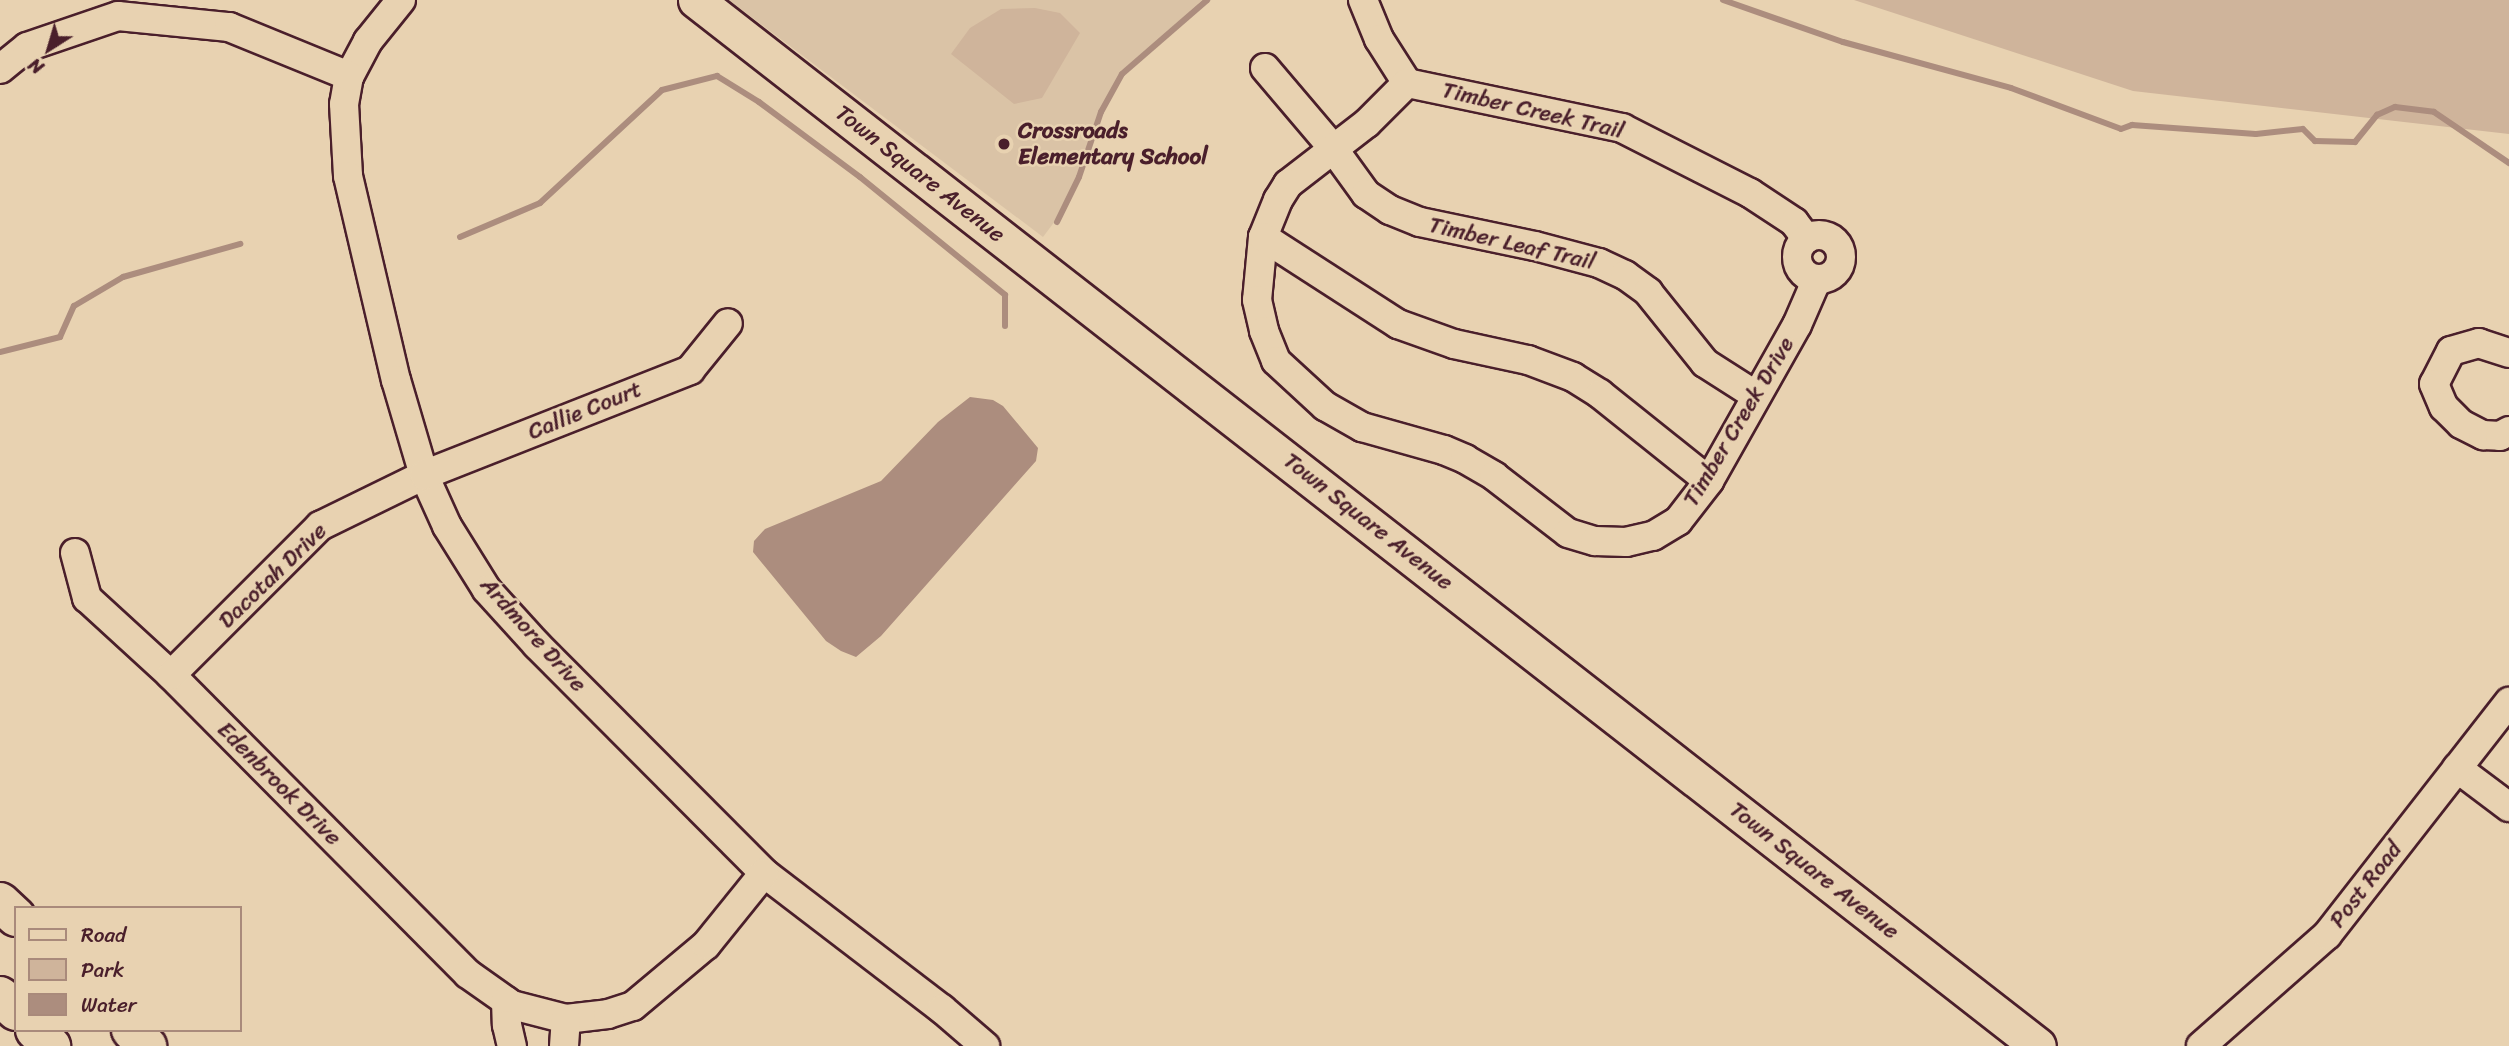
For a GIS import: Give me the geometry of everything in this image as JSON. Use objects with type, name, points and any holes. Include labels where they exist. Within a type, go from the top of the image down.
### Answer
[{"type":"highway","points":[[0,902],[14,915]]},
{"type":"highway","points":[[0,996],[14,1009]]},
{"type":"highway","points":[[37,1032],[51,1046]]},
{"type":"highway","points":[[133,1032],[147,1046]]},
{"type":"main road","name":"Town Square Avenue","points":[[696,0],[2038,1046]]},
{"type":"street","name":"Ardmore Drive","points":[[401,0],[368,41],[349,76],[344,104],[348,176],[396,380],[424,475],[447,526],[487,590],[537,645],[764,873],[942,1009],[985,1046]]},
{"type":"street","points":[[1363,0],[1379,39],[1407,83]]},
{"type":"street","points":[[0,69],[27,47],[118,16],[229,27],[349,76]]},
{"type":"street","name":"Timber Leaf Trail","points":[[1265,68],[1332,147],[1366,194],[1390,210],[1420,222],[1599,263],[1625,275],[1648,292],[1705,363],[1755,396]]},
{"type":"street","name":"Timber Creek Drive","points":[[1407,83],[1367,123],[1332,147],[1288,184],[1278,200],[1263,237],[1257,300],[1264,331],[1276,361],[1325,406],[1362,427],[1444,450],[1465,459],[1494,476],[1568,533],[1595,541],[1626,542],[1653,536],[1678,521],[1709,481],[1797,325],[1817,279]]},
{"type":"street","name":"Timber Creek Trail","points":[[1407,83],[1622,128],[1750,193],[1794,222],[1807,239],[1798,250],[1798,264],[1807,276],[1817,279]]},
{"type":"street","points":[[1263,237],[1398,324],[1454,344],[1528,360],[1573,377],[1600,394],[1709,481]]},
{"type":"street","name":"Callie Court","points":[[424,475],[690,370],[728,323]]},
{"type":"street","points":[[2509,353],[2479,343],[2451,351],[2434,384],[2444,407],[2461,424],[2483,435],[2500,436],[2509,431]]},
{"type":"street","name":"Dacotah Drive","points":[[171,676],[320,526],[424,475]]},
{"type":"street","name":"Edenbrook Drive","points":[[75,552],[87,598],[171,676],[468,974],[506,1001],[565,1032],[633,1006],[706,945],[764,873]]},
{"type":"street","name":"Post Road","points":[[2200,1046],[2327,935],[2509,702]]},
{"type":"street","points":[[2457,768],[2509,807]]},
{"type":"street","points":[[506,1001],[507,1026],[512,1046]]},
{"type":"shaded area","name":"Crossroads Elementary School","points":[[729,0],[1202,0],[1121,73],[1100,111],[1077,177],[1055,221],[1043,237]]},
{"type":"green space","points":[[1854,0],[2509,0],[2509,134],[2133,91]]},
{"type":"green space","points":[[1035,8],[1060,13],[1080,33],[1042,98],[1014,104],[951,54],[970,28],[1001,9]]},
{"type":"water","points":[[970,397],[993,400],[1003,406],[1038,448],[1036,461],[881,636],[856,657],[841,651],[826,641],[753,552],[754,541],[765,529],[881,481],[938,422]]},
{"type":"waterway","points":[[1057,222],[1079,177],[1101,112],[1122,74],[1207,0]]},
{"type":"waterway","points":[[1723,0],[1843,42],[2011,88],[2121,129],[2132,125],[2256,134],[2303,129],[2315,141],[2355,142],[2377,115],[2395,107],[2434,112],[2509,163]]},
{"type":"waterway","points":[[460,237],[540,203],[662,90],[717,76],[759,102],[860,177],[1005,295],[1005,326]]},
{"type":"waterway","points":[[0,352],[60,337],[74,306],[123,277],[240,244]]},
{"type":"place","name":"Crossroads Elementary School","points":[[1004,144]]}]
